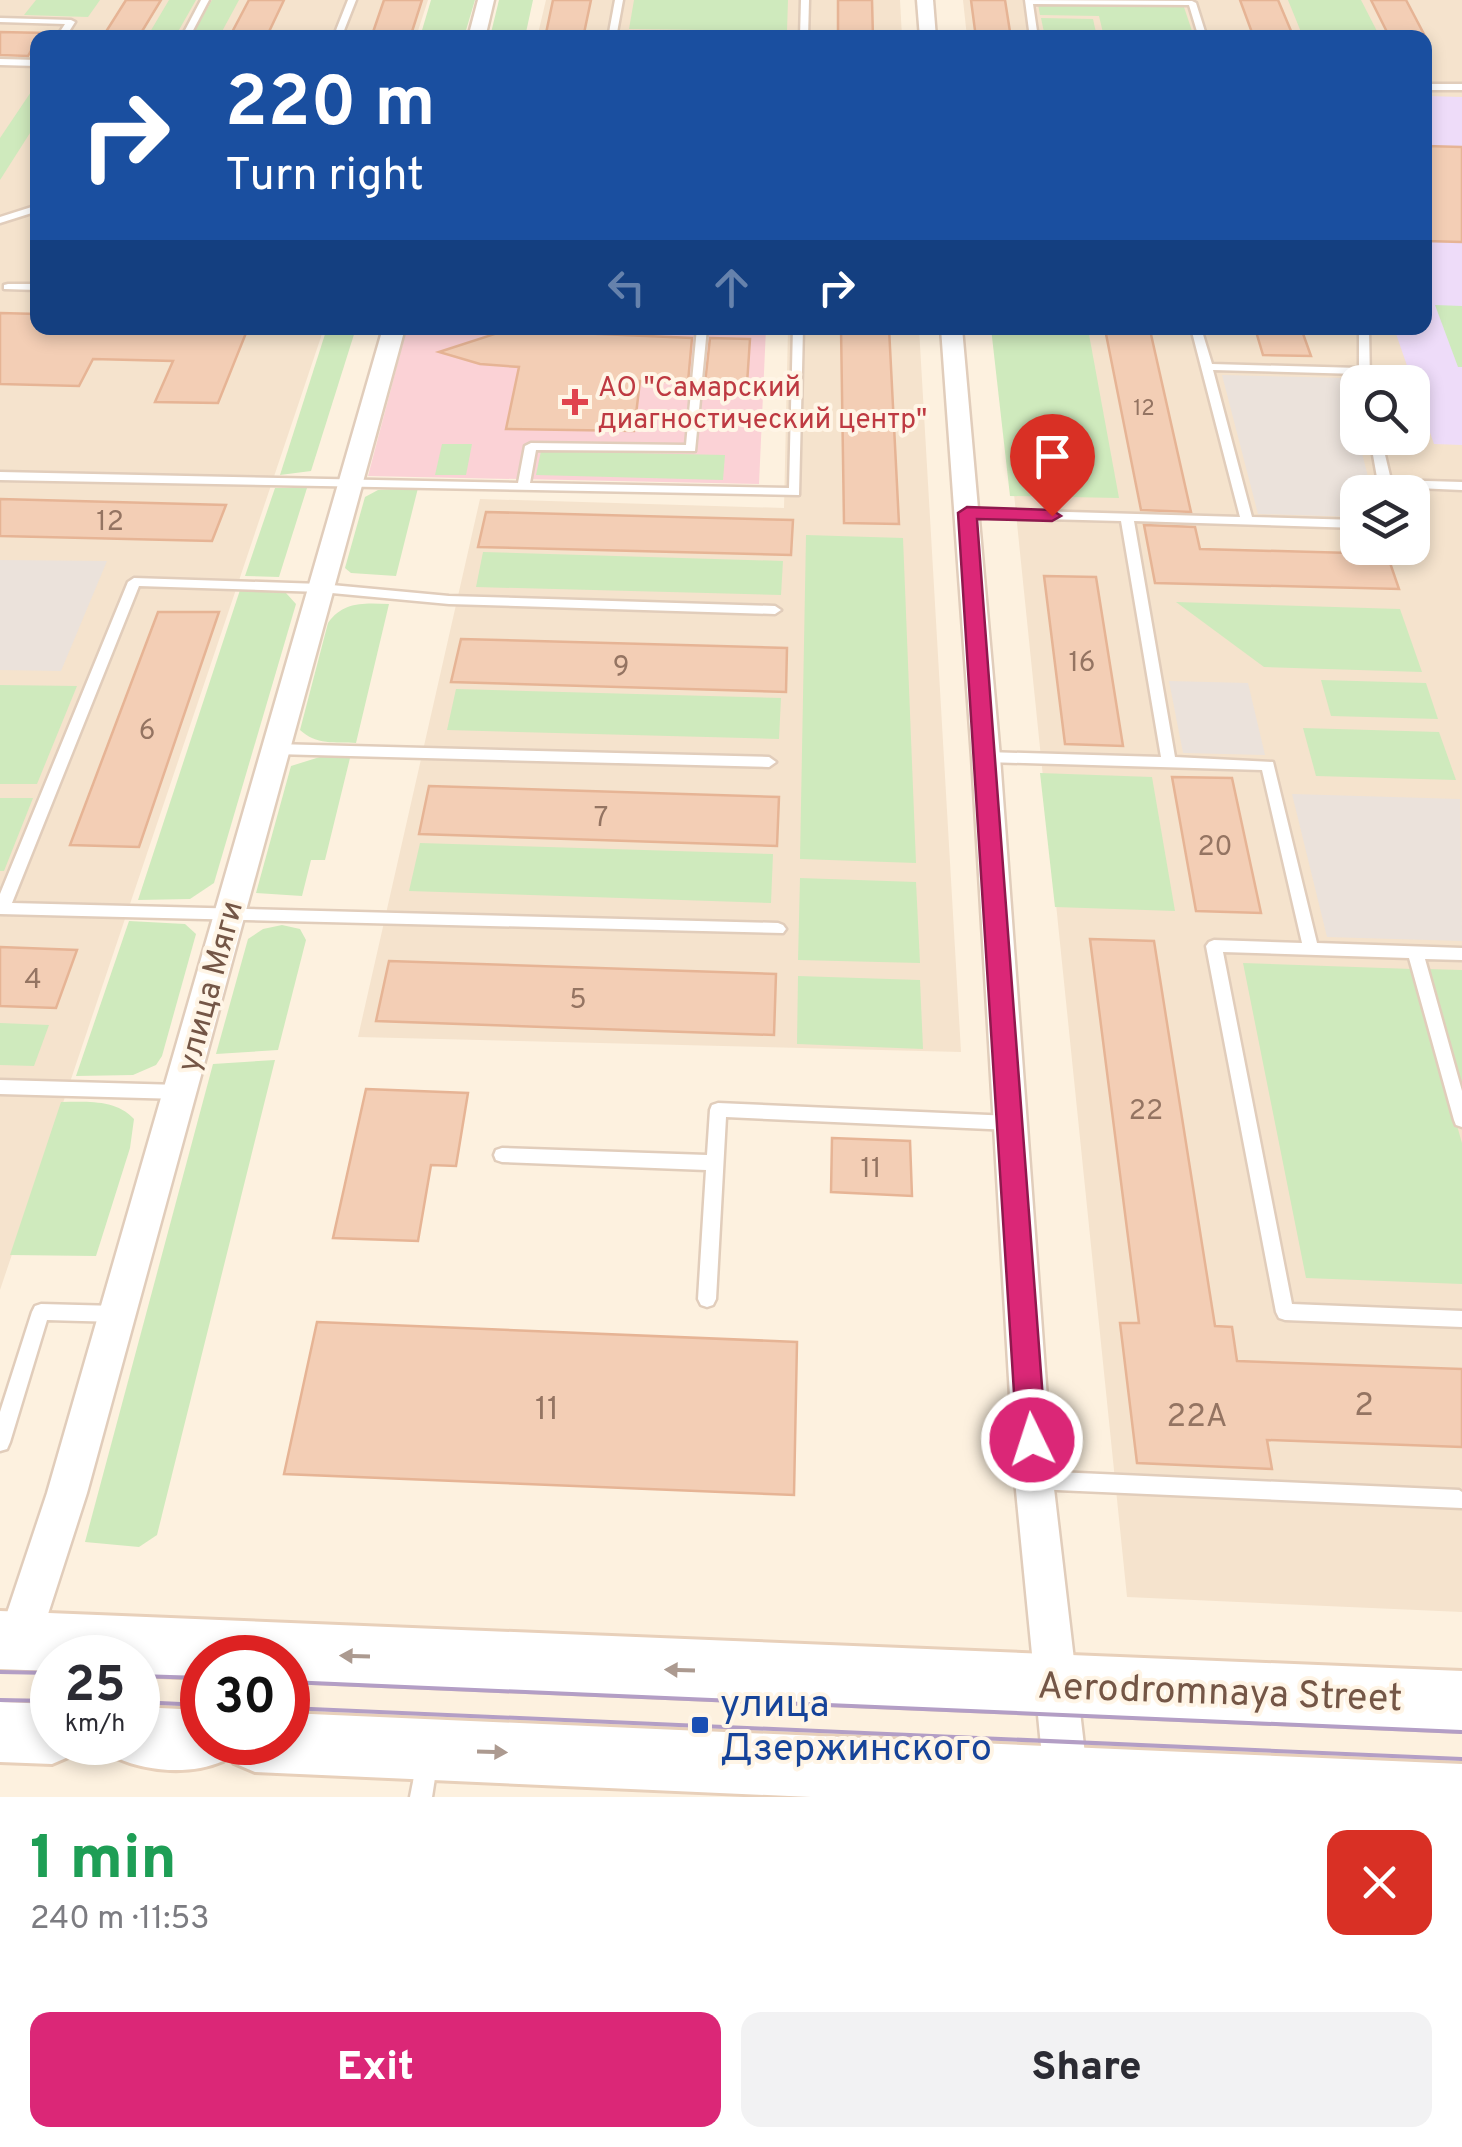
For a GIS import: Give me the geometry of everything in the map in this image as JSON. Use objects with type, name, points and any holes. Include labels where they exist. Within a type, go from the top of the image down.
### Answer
[{"type":"street","points":[[478,30],[486,0]]},
{"type":"street","points":[[925,0],[927,30]]},
{"type":"street","name":"улица Мяги","points":[[6,1649],[67,1493],[392,335]]},
{"type":"street","points":[[953,335],[1012,1122],[1034,1480],[1067,1787]]},
{"type":"street","name":"Aerodromnaya Street","points":[[6,1649],[1462,1701]]},
{"type":"street","points":[[0,1732],[30,1733]]},
{"type":"street","points":[[310,1752],[425,1774],[1462,1795]]},
{"type":"lane","points":[[188,30],[205,0]]},
{"type":"lane","points":[[340,30],[352,0]]},
{"type":"lane","points":[[613,30],[619,0]]},
{"type":"lane","points":[[804,30],[805,0]]},
{"type":"lane","points":[[1033,30],[1028,0],[1192,3],[1200,30]]},
{"type":"lane","points":[[0,20],[71,22],[66,30]]},
{"type":"lane","points":[[0,62],[30,62]]},
{"type":"lane","points":[[1432,87],[1462,87]]},
{"type":"lane","points":[[0,220],[30,211]]},
{"type":"lane","points":[[8,287],[30,287]]},
{"type":"lane","points":[[523,486],[530,446],[691,449],[701,335]]},
{"type":"lane","points":[[0,476],[795,492],[798,335]]},
{"type":"lane","points":[[1198,335],[1247,521]]},
{"type":"lane","points":[[1363,365],[1364,335]]},
{"type":"lane","points":[[1207,367],[1340,376]]},
{"type":"lane","points":[[1430,487],[1462,486]]},
{"type":"lane","points":[[967,513],[1340,524]]},
{"type":"lane","points":[[1126,518],[1169,762]]},
{"type":"lane","points":[[775,610],[449,600],[321,588],[134,582],[1,908],[778,929]]},
{"type":"lane","points":[[276,749],[769,762]]},
{"type":"lane","points":[[986,758],[1268,765],[1310,949]]},
{"type":"lane","points":[[1462,954],[1214,946],[1286,1312],[1462,1320]]},
{"type":"lane","points":[[1414,952],[1462,1120]]},
{"type":"lane","points":[[0,1087],[180,1092]]},
{"type":"lane","points":[[707,1299],[718,1110],[1012,1122]]},
{"type":"lane","points":[[502,1155],[715,1164]]},
{"type":"lane","points":[[0,1442],[42,1312],[116,1314]]},
{"type":"lane","points":[[1034,1480],[1458,1500]]},
{"type":"shaded area","points":[[0,0],[428,0],[418,30],[30,30],[30,335],[322,335],[0,1290]]},
{"type":"shaded area","points":[[546,0],[900,0],[902,30],[539,30]]},
{"type":"shaded area","points":[[963,0],[1462,0],[1462,1612],[1127,1597],[998,335],[1432,335],[1432,30],[966,30]]},
{"type":"shaded area","points":[[1432,96],[1462,97],[1462,445],[1434,444],[1430,432],[1430,365],[1407,365],[1396,335],[1432,335]]},
{"type":"shaded area","name":"АО \"Самарский диагностический центр\"","points":[[405,335],[766,335],[759,484],[368,476]]},
{"type":"shaded area","points":[[788,335],[919,335],[961,1052],[358,1037],[480,499],[784,508]]},
{"type":"shaded area","points":[[1222,375],[1340,378],[1340,455],[1362,455],[1368,475],[1340,475],[1340,516],[1258,514]]},
{"type":"shaded area","points":[[0,560],[107,561],[61,671],[0,670]]},
{"type":"shaded area","points":[[1169,681],[1248,683],[1265,755],[1183,753]]},
{"type":"shaded area","points":[[1292,794],[1460,799],[1462,941],[1327,937]]},
{"type":"green space","points":[[36,0],[100,0],[88,17],[24,15]]},
{"type":"green space","points":[[169,0],[196,0],[179,30],[151,30]]},
{"type":"green space","points":[[212,0],[239,0],[223,30],[195,30]]},
{"type":"green space","points":[[431,0],[475,0],[466,30],[422,30]]},
{"type":"green space","points":[[499,0],[533,0],[527,30],[492,30]]},
{"type":"green space","points":[[634,0],[788,0],[787,30],[629,29]]},
{"type":"green space","points":[[1288,0],[1361,0],[1376,30],[1300,30]]},
{"type":"green space","points":[[1038,4],[1184,7],[1192,30],[1102,30],[1099,16],[1040,15]]},
{"type":"green space","points":[[1041,18],[1093,19],[1095,30],[1044,30]]},
{"type":"green space","points":[[30,93],[30,133],[0,180],[0,138]]},
{"type":"green space","points":[[1435,305],[1462,306],[1462,367],[1458,367]]},
{"type":"green space","points":[[325,335],[354,335],[311,471],[280,475]]},
{"type":"green space","points":[[992,335],[1089,335],[1119,498],[1010,496]]},
{"type":"green space","points":[[442,444],[472,444],[466,475],[435,475]]},
{"type":"green space","points":[[541,451],[725,455],[723,480],[536,475]]},
{"type":"green space","points":[[275,488],[307,488],[279,577],[245,576]]},
{"type":"green space","points":[[418,488],[396,576],[351,573],[345,568],[365,497],[378,490]]},
{"type":"green space","points":[[806,535],[903,538],[916,863],[800,859]]},
{"type":"green space","points":[[483,552],[783,561],[781,595],[476,587]]},
{"type":"green space","points":[[240,590],[286,593],[296,604],[214,883],[190,899],[138,900]]},
{"type":"green space","points":[[1176,602],[1400,609],[1422,672],[1264,667]]},
{"type":"green space","points":[[389,604],[356,743],[326,742],[306,735],[300,730],[328,623],[348,607]]},
{"type":"green space","points":[[1321,680],[1426,683],[1438,719],[1331,716]]},
{"type":"green space","points":[[0,685],[77,686],[37,784],[0,784]]},
{"type":"green space","points":[[456,689],[781,698],[779,739],[447,730]]},
{"type":"green space","points":[[1303,728],[1439,732],[1456,780],[1316,776]]},
{"type":"green space","points":[[323,756],[350,758],[325,860],[311,860],[302,896],[256,893],[291,766]]},
{"type":"green space","points":[[1040,773],[1152,777],[1175,911],[1055,907]]},
{"type":"green space","points":[[0,798],[33,798],[4,871],[0,871]]},
{"type":"green space","points":[[420,843],[773,854],[771,903],[409,891]]},
{"type":"green space","points":[[800,878],[916,882],[920,963],[798,960]]},
{"type":"green space","points":[[129,921],[185,924],[196,934],[162,1056],[156,1065],[133,1075],[76,1076]]},
{"type":"green space","points":[[282,925],[300,929],[306,940],[278,1050],[216,1054],[248,939],[263,929]]},
{"type":"green space","points":[[1243,963],[1412,969],[1462,1143],[1462,1284],[1306,1278]]},
{"type":"green space","points":[[1427,969],[1462,970],[1462,1089]]},
{"type":"green space","points":[[798,976],[920,980],[923,1049],[797,1044]]},
{"type":"green space","points":[[0,1023],[49,1025],[34,1066],[0,1065]]},
{"type":"green space","points":[[275,1060],[157,1535],[139,1547],[85,1542],[213,1064]]},
{"type":"green space","points":[[61,1102],[109,1105],[134,1119],[130,1148],[96,1256],[10,1255]]},
{"type":"building","points":[[126,0],[161,0],[143,30],[107,30]]},
{"type":"building","points":[[249,0],[284,0],[270,30],[233,30]]},
{"type":"building","points":[[384,0],[422,0],[413,30],[374,30]]},
{"type":"building","points":[[553,0],[591,0],[585,30],[547,30]]},
{"type":"building","points":[[838,0],[872,0],[873,30],[838,30]]},
{"type":"building","points":[[971,0],[1005,0],[1010,30],[975,30]]},
{"type":"building","points":[[1240,0],[1278,0],[1291,30],[1251,30]]},
{"type":"building","points":[[1371,0],[1406,0],[1422,30],[1386,30]]},
{"type":"building","points":[[0,32],[30,33],[28,56],[0,55]]},
{"type":"building","points":[[1432,146],[1462,147],[1462,242],[1432,241]]},
{"type":"building","points":[[0,313],[30,314],[30,335],[245,335],[218,403],[155,402],[173,361],[93,359],[79,386],[0,384]]},
{"type":"building","points":[[491,335],[692,338],[688,382],[640,381],[634,431],[506,429],[519,367],[480,364],[439,352]]},
{"type":"building","points":[[841,335],[889,335],[899,524],[844,523]]},
{"type":"building","points":[[1106,335],[1151,335],[1191,512],[1141,510]]},
{"type":"building","points":[[1257,335],[1304,335],[1311,356],[1263,355]]},
{"type":"building","points":[[710,338],[750,339],[747,384],[705,383]]},
{"type":"building","points":[[0,499],[226,505],[212,541],[0,536]]},
{"type":"building","points":[[486,512],[793,520],[791,555],[478,547]]},
{"type":"building","points":[[1144,525],[1195,527],[1200,549],[1340,553],[1340,565],[1391,565],[1399,589],[1155,583]]},
{"type":"building","points":[[1044,576],[1096,577],[1123,746],[1065,744]]},
{"type":"building","points":[[158,612],[219,612],[139,847],[70,845]]},
{"type":"building","points":[[461,639],[787,648],[786,692],[451,682]]},
{"type":"building","points":[[1172,777],[1232,778],[1261,913],[1196,911]]},
{"type":"building","points":[[429,786],[779,797],[777,846],[419,834]]},
{"type":"building","points":[[1090,939],[1154,941],[1215,1326],[1232,1327],[1237,1361],[1462,1369],[1462,1447],[1267,1440],[1272,1469],[1137,1463],[1120,1323],[1139,1323]]},
{"type":"building","points":[[0,947],[77,950],[56,1008],[0,1006]]},
{"type":"building","points":[[389,961],[776,974],[774,1035],[376,1021]]},
{"type":"building","points":[[366,1089],[468,1093],[456,1166],[431,1165],[418,1241],[333,1238]]},
{"type":"building","points":[[832,1138],[910,1141],[912,1196],[831,1192]]},
{"type":"building","points":[[317,1322],[797,1342],[794,1495],[284,1474]]},
{"type":"tram line","points":[[0,1672],[30,1673]]},
{"type":"tram line","points":[[160,1677],[180,1677]]},
{"type":"tram line","points":[[310,1683],[1462,1732]]},
{"type":"tram line","points":[[0,1700],[30,1701]]},
{"type":"tram line","points":[[160,1703],[180,1704]]},
{"type":"tram line","points":[[310,1709],[1462,1759]]},
{"type":"place","name":"АО \"Самарский диагностический центр\"","points":[[575,402]]},
{"type":"place","name":"улица Дзержинского","points":[[700,1725]]},
{"type":"route","points":[[1032,1440],[967,513],[1052,516]]}]
